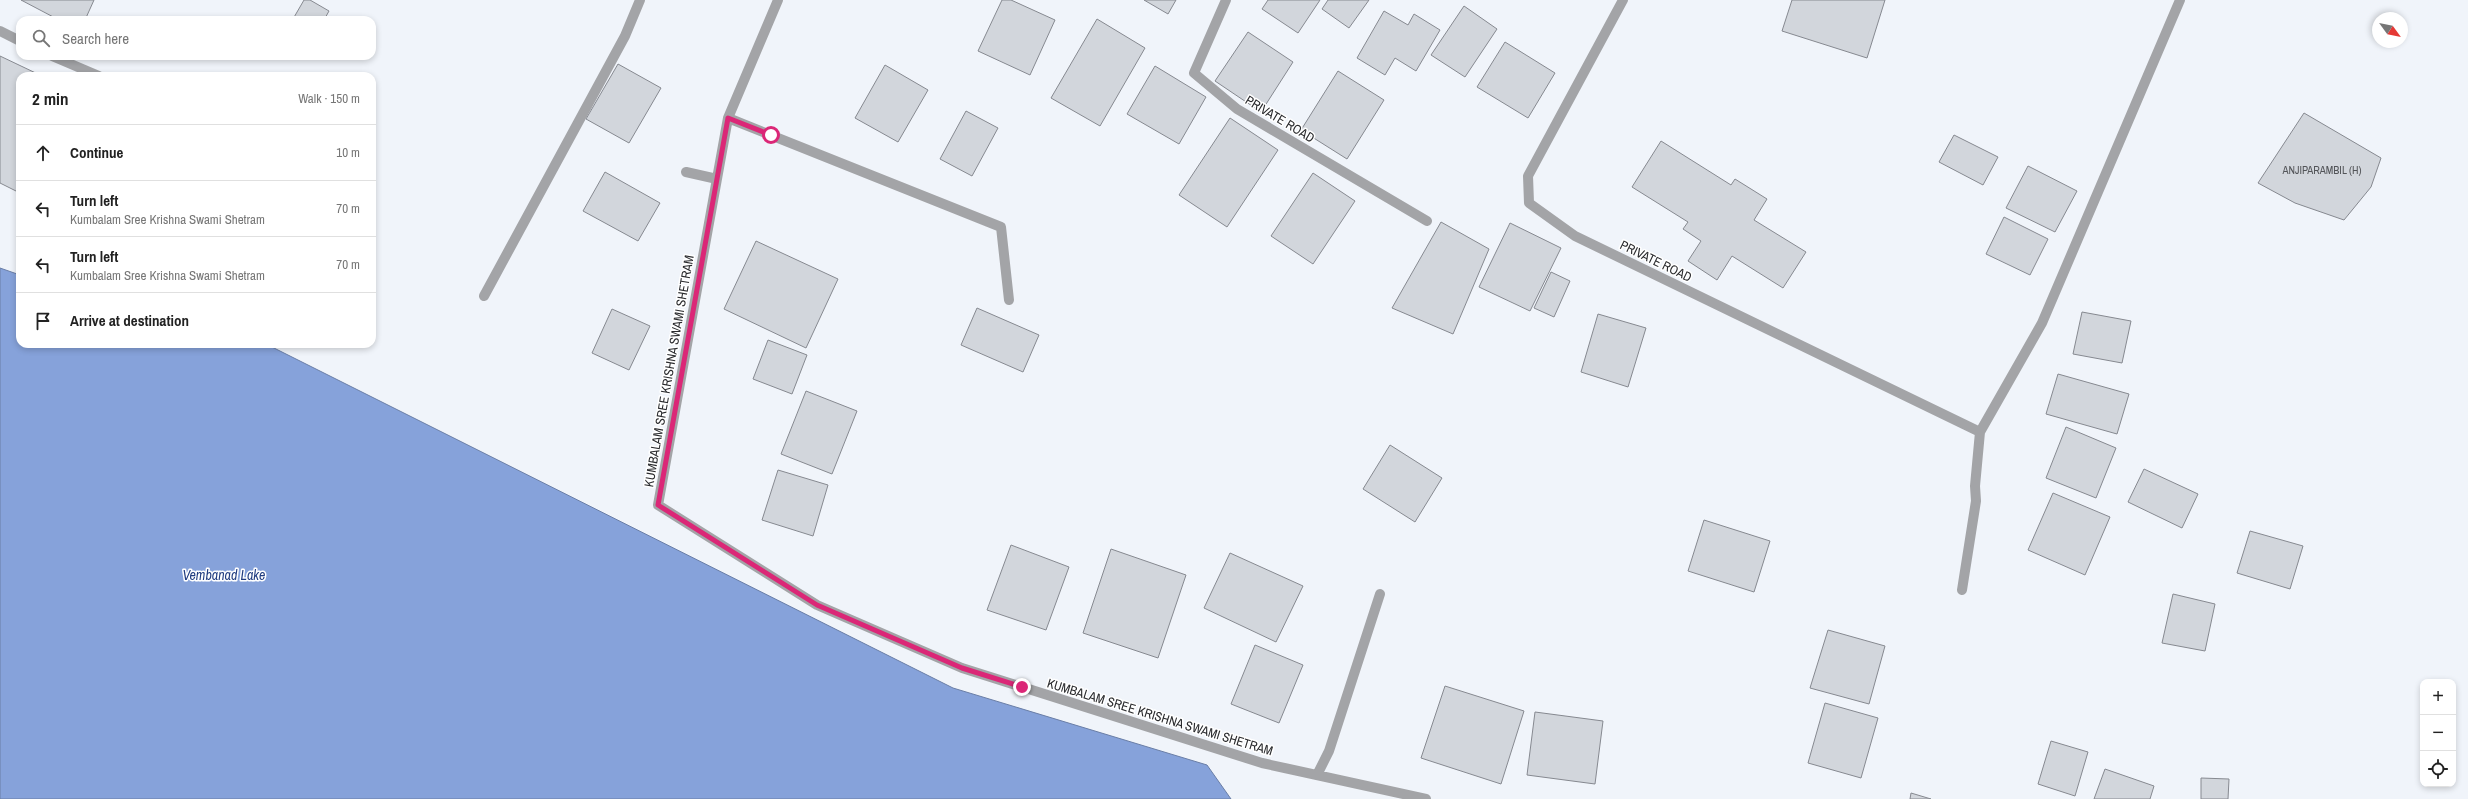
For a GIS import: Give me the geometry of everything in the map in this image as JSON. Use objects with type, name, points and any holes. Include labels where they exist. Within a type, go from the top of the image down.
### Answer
[{"type":"street","points":[[484,296],[625,36],[640,0]]},
{"type":"street","name":"KUMBALAM SREE KRISHNA SWAMI SHETRAM","points":[[778,0],[728,118],[658,505],[817,605],[962,668],[1262,764],[1426,799]]},
{"type":"street","name":"PRIVATE ROAD","points":[[1226,0],[1194,73],[1237,109],[1427,221]]},
{"type":"street","name":"PRIVATE ROAD","points":[[1623,0],[1528,176],[1529,203],[1575,236],[1980,432]]},
{"type":"street","points":[[1962,590],[1976,501],[1975,486],[1980,432],[2042,323],[2180,0]]},
{"type":"street","points":[[0,31],[16,39]]},
{"type":"street","points":[[61,60],[90,72]]},
{"type":"street","points":[[728,118],[1001,227],[1009,300]]},
{"type":"street","points":[[686,172],[717,180]]},
{"type":"street","points":[[1317,775],[1328,751],[1380,594]]},
{"type":"water","name":"Vembanad Lake","points":[[0,268],[16,274],[16,348],[274,348],[953,688],[1207,765],[1231,799],[0,799]]},
{"type":"building","points":[[21,0],[94,0],[87,16],[51,16]]},
{"type":"building","points":[[304,0],[310,0],[329,11],[326,16],[295,16]]},
{"type":"building","points":[[1002,0],[1011,0],[1055,20],[1030,75],[978,51]]},
{"type":"building","points":[[1144,0],[1176,0],[1168,14]]},
{"type":"building","points":[[1268,0],[1320,0],[1298,33],[1262,9]]},
{"type":"building","points":[[1328,0],[1369,0],[1349,28],[1322,9]]},
{"type":"building","points":[[1792,0],[1885,0],[1867,58],[1782,31]]},
{"type":"building","points":[[1464,6],[1497,29],[1465,77],[1431,55]]},
{"type":"building","points":[[1384,11],[1408,25],[1414,14],[1440,30],[1416,71],[1395,58],[1385,75],[1357,58]]},
{"type":"building","points":[[1097,19],[1145,48],[1100,126],[1051,98]]},
{"type":"building","points":[[1248,32],[1293,62],[1261,112],[1215,81]]},
{"type":"building","points":[[1505,42],[1555,73],[1528,118],[1477,87]]},
{"type":"building","points":[[0,56],[34,72],[16,72],[16,191],[0,183]]},
{"type":"building","points":[[618,64],[661,88],[629,143],[586,119]]},
{"type":"building","points":[[885,65],[928,90],[898,142],[855,118]]},
{"type":"building","points":[[1155,66],[1206,97],[1179,144],[1127,114]]},
{"type":"building","points":[[1338,71],[1384,100],[1347,159],[1301,130]]},
{"type":"building","points":[[966,111],[998,128],[972,176],[940,159]]},
{"type":"building","points":[[2304,113],[2381,158],[2371,187],[2344,220],[2295,203],[2258,183]]},
{"type":"building","points":[[1230,118],[1278,150],[1227,227],[1179,195]]},
{"type":"building","points":[[1954,135],[1998,157],[1983,185],[1939,162]]},
{"type":"building","points":[[1661,141],[1731,185],[1735,179],[1767,199],[1754,220],[1806,252],[1783,288],[1732,256],[1717,280],[1688,261],[1701,241],[1683,229],[1688,222],[1632,187]]},
{"type":"building","points":[[2028,166],[2077,191],[2055,232],[2006,208]]},
{"type":"building","points":[[605,172],[660,203],[638,241],[583,211]]},
{"type":"building","points":[[1313,173],[1355,201],[1313,264],[1271,236]]},
{"type":"building","points":[[2004,217],[2048,239],[2030,275],[1986,254]]},
{"type":"building","points":[[1441,222],[1489,249],[1453,334],[1392,308]]},
{"type":"building","points":[[1510,223],[1561,248],[1530,311],[1479,287]]},
{"type":"building","points":[[756,241],[838,279],[806,348],[724,309]]},
{"type":"building","points":[[1551,272],[1570,281],[1554,317],[1534,308]]},
{"type":"building","points":[[977,308],[1039,335],[1023,372],[961,345]]},
{"type":"building","points":[[612,309],[650,326],[629,370],[592,353]]},
{"type":"building","points":[[2082,312],[2131,321],[2122,363],[2073,354]]},
{"type":"building","points":[[1598,314],[1646,328],[1628,387],[1581,372]]},
{"type":"building","points":[[768,340],[807,355],[792,394],[753,379]]},
{"type":"building","points":[[2058,374],[2129,394],[2117,434],[2046,414]]},
{"type":"building","points":[[806,391],[857,411],[832,474],[781,454]]},
{"type":"building","points":[[2066,427],[2116,448],[2096,498],[2046,478]]},
{"type":"building","points":[[1390,445],[1442,478],[1415,522],[1363,489]]},
{"type":"building","points":[[2144,469],[2198,494],[2182,528],[2128,502]]},
{"type":"building","points":[[778,470],[828,485],[813,536],[762,520]]},
{"type":"building","points":[[2053,493],[2110,517],[2085,575],[2028,550]]},
{"type":"building","points":[[1704,520],[1770,541],[1754,592],[1688,571]]},
{"type":"building","points":[[2250,531],[2303,546],[2290,589],[2237,573]]},
{"type":"building","points":[[1011,545],[1069,567],[1046,630],[987,610]]},
{"type":"building","points":[[1111,549],[1186,575],[1158,658],[1083,633]]},
{"type":"building","points":[[1230,553],[1303,586],[1276,642],[1204,608]]},
{"type":"building","points":[[2173,594],[2215,604],[2205,651],[2162,643]]},
{"type":"building","points":[[1828,630],[1885,646],[1869,704],[1810,688]]},
{"type":"building","points":[[1255,645],[1303,665],[1279,723],[1231,704]]},
{"type":"building","points":[[1445,686],[1524,711],[1501,784],[1421,758]]},
{"type":"building","points":[[1825,703],[1878,718],[1861,778],[1808,763]]},
{"type":"building","points":[[1535,712],[1603,721],[1595,784],[1527,775]]},
{"type":"building","points":[[2051,741],[2088,752],[2075,796],[2038,784]]},
{"type":"building","points":[[2105,769],[2154,786],[2150,799],[2094,799]]},
{"type":"building","points":[[2201,778],[2229,779],[2228,799],[2201,799]]},
{"type":"building","points":[[1911,793],[1931,799],[1910,799]]},
{"type":"route","points":[[771,135],[728,118],[658,505],[817,605],[962,668],[1022,687]]}]
